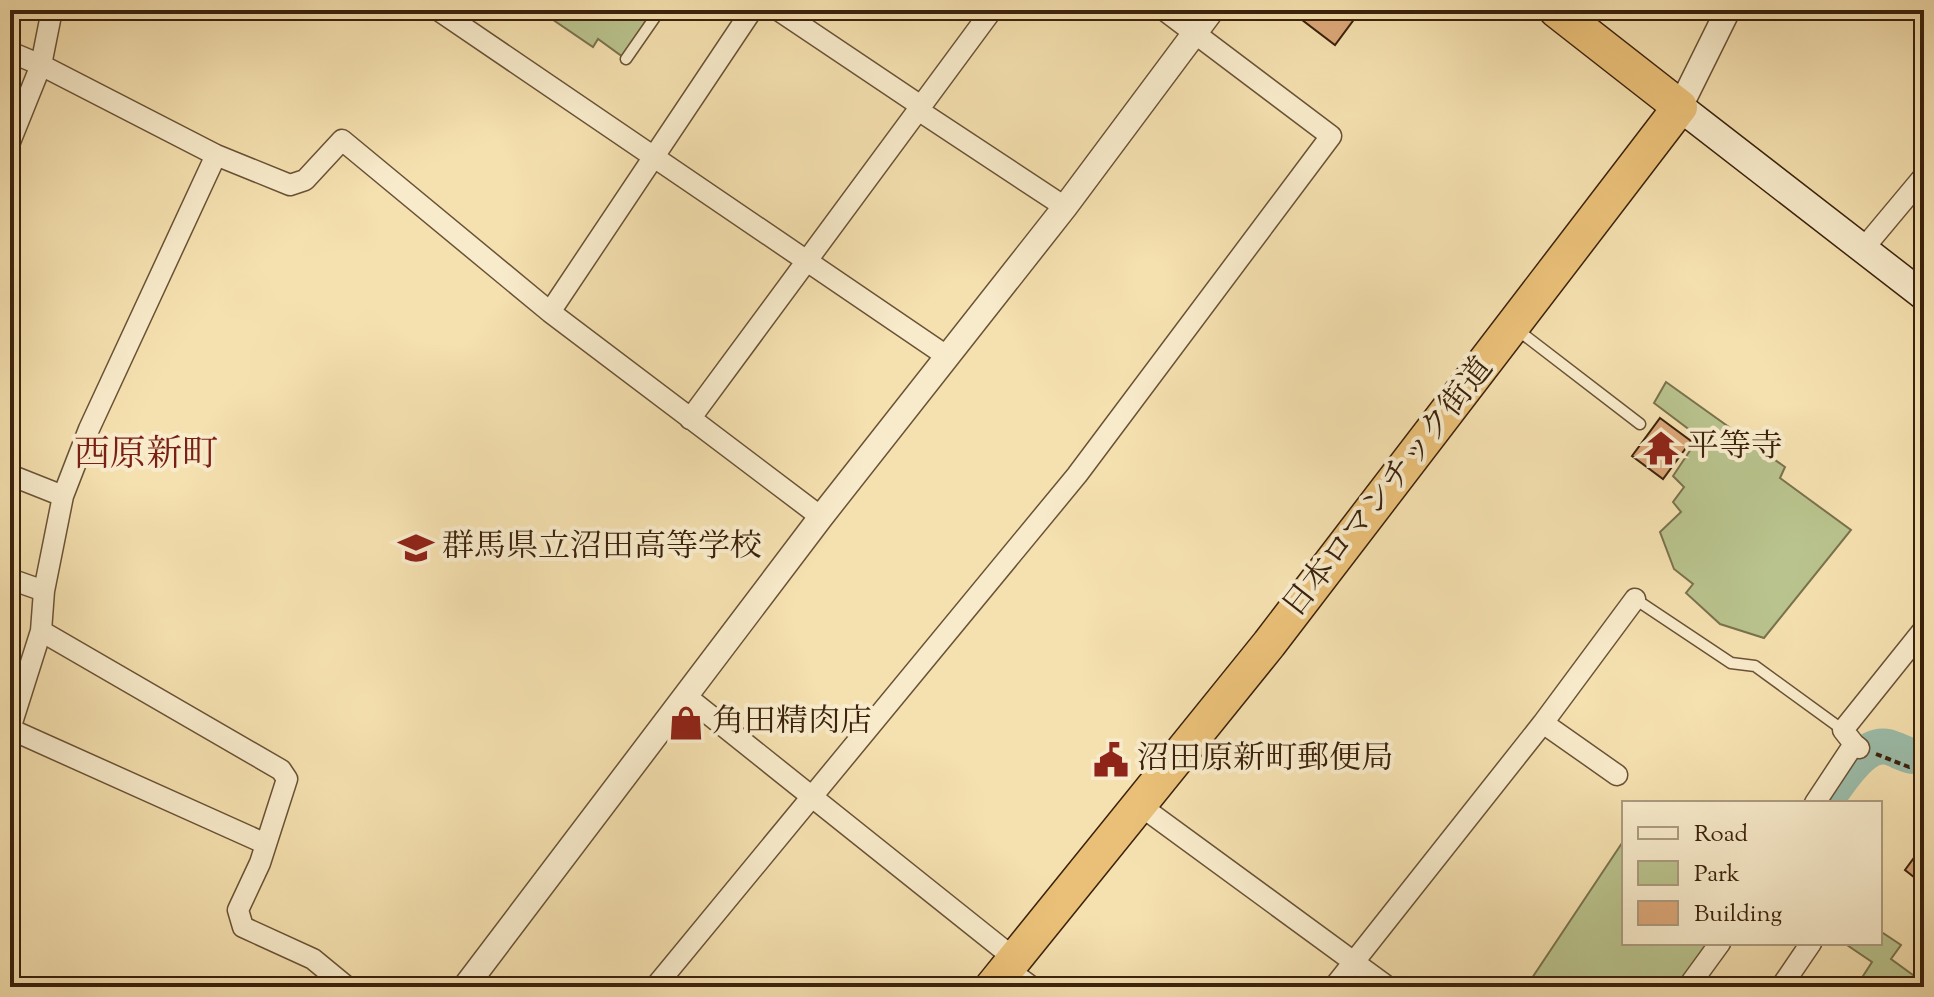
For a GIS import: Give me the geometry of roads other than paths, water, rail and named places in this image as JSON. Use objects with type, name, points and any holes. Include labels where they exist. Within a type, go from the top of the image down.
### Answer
[{"type":"highway","points":[[1556,10],[1680,107]]},
{"type":"highway","name":"日本ロマンチック街道","points":[[1012,976],[1138,804],[1269,644],[1680,107]]},
{"type":"main road","points":[[1680,107],[1924,296]]},
{"type":"street","points":[[10,142],[41,65],[52,10]]},
{"type":"street","points":[[438,10],[948,357]]},
{"type":"street","points":[[550,312],[752,10]]},
{"type":"street","points":[[778,10],[1065,207]]},
{"type":"street","points":[[690,419],[992,10]]},
{"type":"street","points":[[655,987],[1077,475],[1331,136],[1164,10]]},
{"type":"street","points":[[465,987],[821,517],[1065,207],[1212,10]]},
{"type":"street","points":[[1680,107],[1728,10]]},
{"type":"street","points":[[10,52],[216,155],[290,185],[305,180],[342,140],[550,312],[821,517]]},
{"type":"street","points":[[216,155],[89,429],[63,496],[44,591],[41,631],[10,729],[266,844]]},
{"type":"street","points":[[1863,249],[1924,176]]},
{"type":"street","points":[[10,475],[63,496]]},
{"type":"street","points":[[10,579],[44,591]]},
{"type":"street","points":[[1334,987],[1543,723],[1635,599]]},
{"type":"street","points":[[1816,801],[1859,744],[1924,629]]},
{"type":"street","points":[[41,631],[281,770],[287,779],[260,863],[238,910],[243,927],[313,959],[347,987]]},
{"type":"street","points":[[687,697],[812,796],[1012,976]]},
{"type":"street","points":[[1543,723],[1617,775]]},
{"type":"street","points":[[1138,804],[1388,987]]},
{"type":"street","points":[[1688,987],[1719,945]]},
{"type":"street","points":[[1781,987],[1810,945]]},
{"type":"lane","points":[[626,59],[660,10]]},
{"type":"lane","points":[[1513,327],[1640,424]]},
{"type":"lane","points":[[1635,599],[1731,663],[1755,666],[1859,744]]},
{"type":"waterway","points":[[1825,801],[1851,766],[1869,751],[1888,747],[1910,755],[1924,755]]},
{"type":"place","name":"平等寺","points":[[1661,448]]},
{"type":"place","name":"群馬県立沼田高等学校","points":[[416,548]]},
{"type":"place","name":"角田精肉店","points":[[686,723]]},
{"type":"place","name":"沼田原新町郵便局","points":[[1111,760]]},
{"type":"district","name":"西原新町","points":[[146,456]]}]
